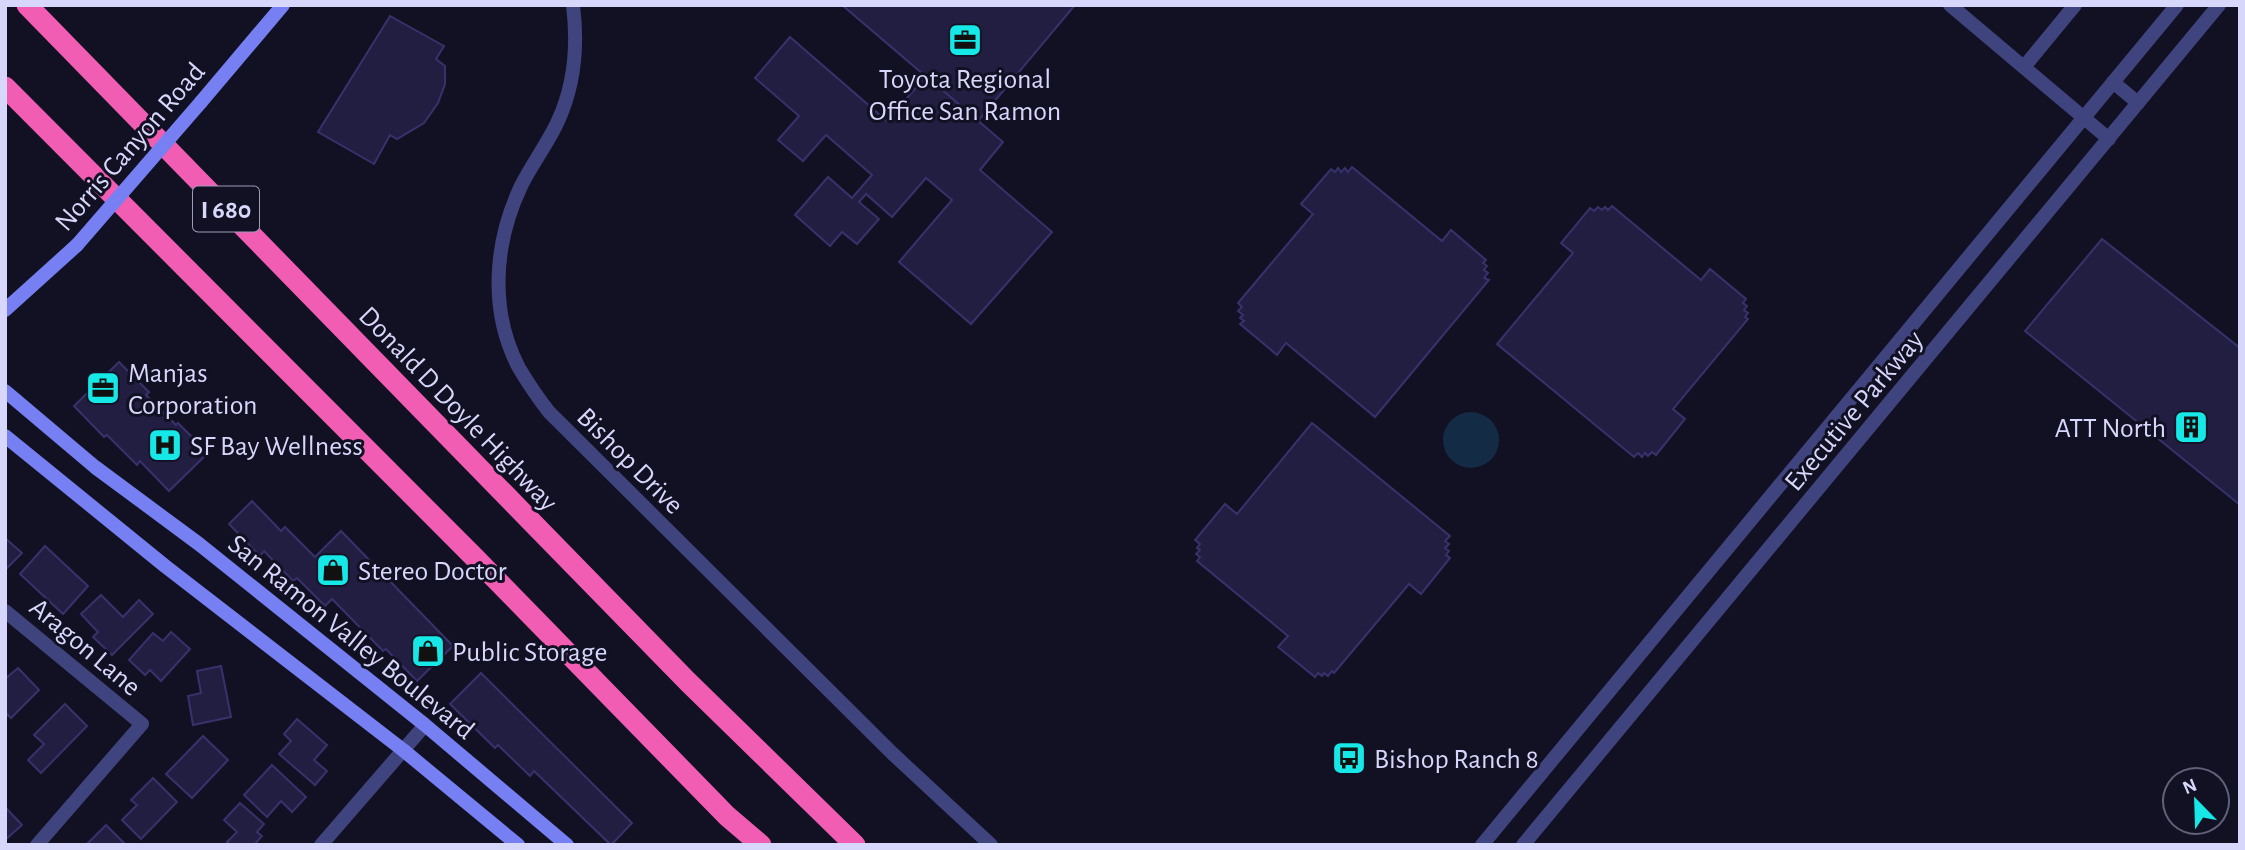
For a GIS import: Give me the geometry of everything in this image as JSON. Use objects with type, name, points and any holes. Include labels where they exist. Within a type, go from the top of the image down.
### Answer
[{"type":"highway","name":"Donald D Doyle Highway","points":[[27,5],[678,672],[856,845]]},
{"type":"highway","name":"I 680","points":[[5,87],[476,559],[727,816],[761,845]]},
{"type":"main road","name":"Norris Canyon Road","points":[[5,310],[77,245],[283,5]]},
{"type":"main road","name":"San Ramon Valley Boulevard","points":[[5,391],[95,467],[199,544],[425,725],[567,845]]},
{"type":"main road","name":"San Ramon Valley Boulevard","points":[[5,436],[164,566],[403,750],[519,845]]},
{"type":"street","name":"Bishop Drive","points":[[573,5],[573,83],[558,121],[521,188],[498,262],[501,310],[508,340],[519,367],[549,412],[874,736],[991,845]]},
{"type":"street","points":[[2024,67],[2075,5]]},
{"type":"street","name":"Executive Parkway","points":[[1482,845],[2177,5]]},
{"type":"street","name":"Executive Parkway","points":[[1523,845],[2219,5]]},
{"type":"street","points":[[1952,6],[2109,139]]},
{"type":"street","points":[[2113,82],[2138,103]]},
{"type":"street","name":"Aragon Lane","points":[[5,611],[142,724],[37,845]]},
{"type":"street","points":[[321,845],[425,725]]},
{"type":"water","points":[[1471,412],[1482,414],[1491,420],[1497,429],[1497,451],[1491,460],[1482,466],[1471,468],[1460,466],[1451,460],[1445,451],[1443,440],[1445,429],[1451,420],[1460,414]]},
{"type":"building","name":"Toyota Regional Office San Ramon","points":[[842,5],[1075,5],[978,121]]},
{"type":"building","points":[[390,16],[444,46],[436,59],[445,66],[445,84],[438,103],[424,123],[397,139],[390,135],[374,164],[318,132]]},
{"type":"building","points":[[790,37],[887,121],[926,76],[1003,142],[980,170],[1052,232],[971,324],[899,262],[952,200],[926,178],[892,217],[866,194],[859,202],[879,219],[857,244],[842,232],[830,246],[795,215],[828,177],[852,198],[872,175],[826,135],[803,161],[778,140],[799,116],[755,78]]},
{"type":"building","points":[[1352,167],[1442,241],[1451,230],[1486,260],[1483,263],[1487,266],[1484,270],[1488,273],[1484,278],[1489,280],[1375,417],[1286,343],[1277,355],[1240,324],[1244,321],[1240,318],[1243,315],[1238,311],[1242,307],[1238,303],[1313,214],[1301,204],[1331,169],[1335,172],[1338,168],[1341,172],[1345,168],[1348,172]]},
{"type":"building","points":[[1612,206],[1701,280],[1710,269],[1746,299],[1743,303],[1747,306],[1744,310],[1748,313],[1745,317],[1748,319],[1673,409],[1685,419],[1656,455],[1652,452],[1648,456],[1645,453],[1642,457],[1638,453],[1634,457],[1497,344],[1573,253],[1561,243],[1590,208],[1594,211],[1598,207],[1602,210],[1605,207],[1608,210]]},
{"type":"building","name":"ATT North","points":[[2102,239],[2240,348],[2240,505],[2025,331]]},
{"type":"building","points":[[119,362],[149,392],[146,395],[208,453],[169,491],[140,461],[137,465],[107,435],[104,437],[74,406]]},
{"type":"building","points":[[1312,423],[1450,536],[1445,541],[1449,544],[1445,548],[1449,551],[1446,555],[1450,558],[1421,594],[1409,584],[1334,673],[1332,671],[1328,676],[1324,673],[1322,676],[1318,673],[1315,677],[1278,647],[1288,636],[1197,561],[1200,557],[1196,554],[1200,550],[1197,548],[1200,544],[1195,540],[1225,504],[1237,514]]},
{"type":"building","points":[[252,501],[281,531],[285,527],[315,557],[341,531],[453,646],[417,681],[332,599],[325,606],[297,578],[293,581],[264,551],[260,556],[229,524]]},
{"type":"building","points":[[5,538],[22,553],[7,568],[5,566]]},
{"type":"building","points":[[45,546],[88,586],[63,614],[20,574]]},
{"type":"building","points":[[101,595],[123,617],[139,600],[153,614],[112,655],[93,637],[98,632],[81,614]]},
{"type":"building","points":[[171,632],[190,649],[161,681],[150,670],[145,675],[129,660],[153,633],[163,641]]},
{"type":"building","points":[[221,666],[231,717],[193,725],[188,696],[201,693],[197,671]]},
{"type":"building","points":[[18,668],[39,690],[11,718],[5,712],[5,679]]},
{"type":"building","points":[[481,673],[632,823],[611,845],[534,771],[530,776],[498,745],[495,748],[450,704]]},
{"type":"building","points":[[65,704],[87,726],[41,773],[28,760],[44,744],[34,735]]},
{"type":"building","points":[[297,719],[327,745],[314,760],[327,771],[315,785],[279,754],[291,741],[284,734]]},
{"type":"building","points":[[203,736],[228,760],[192,798],[166,774]]},
{"type":"building","points":[[272,765],[306,797],[292,812],[281,801],[267,817],[244,795]]},
{"type":"building","points":[[153,778],[177,802],[141,839],[122,820],[137,805],[131,800]]},
{"type":"building","points":[[240,803],[264,824],[257,832],[262,836],[254,845],[230,845],[227,842],[237,832],[224,820]]},
{"type":"building","points":[[5,807],[22,825],[5,840]]},
{"type":"building","points":[[106,825],[125,844],[86,845]]},
{"type":"place","name":"Toyota Regional Office San Ramon","points":[[965,40]]},
{"type":"place","name":"Manjas Corporation","points":[[103,388]]},
{"type":"place","name":"ATT North","points":[[2191,427]]},
{"type":"place","name":"SF Bay Wellness","points":[[165,445]]},
{"type":"place","name":"Stereo Doctor","points":[[333,570]]},
{"type":"place","name":"Public Storage","points":[[428,651]]},
{"type":"place","name":"Bishop Ranch 8","points":[[1349,758]]}]
